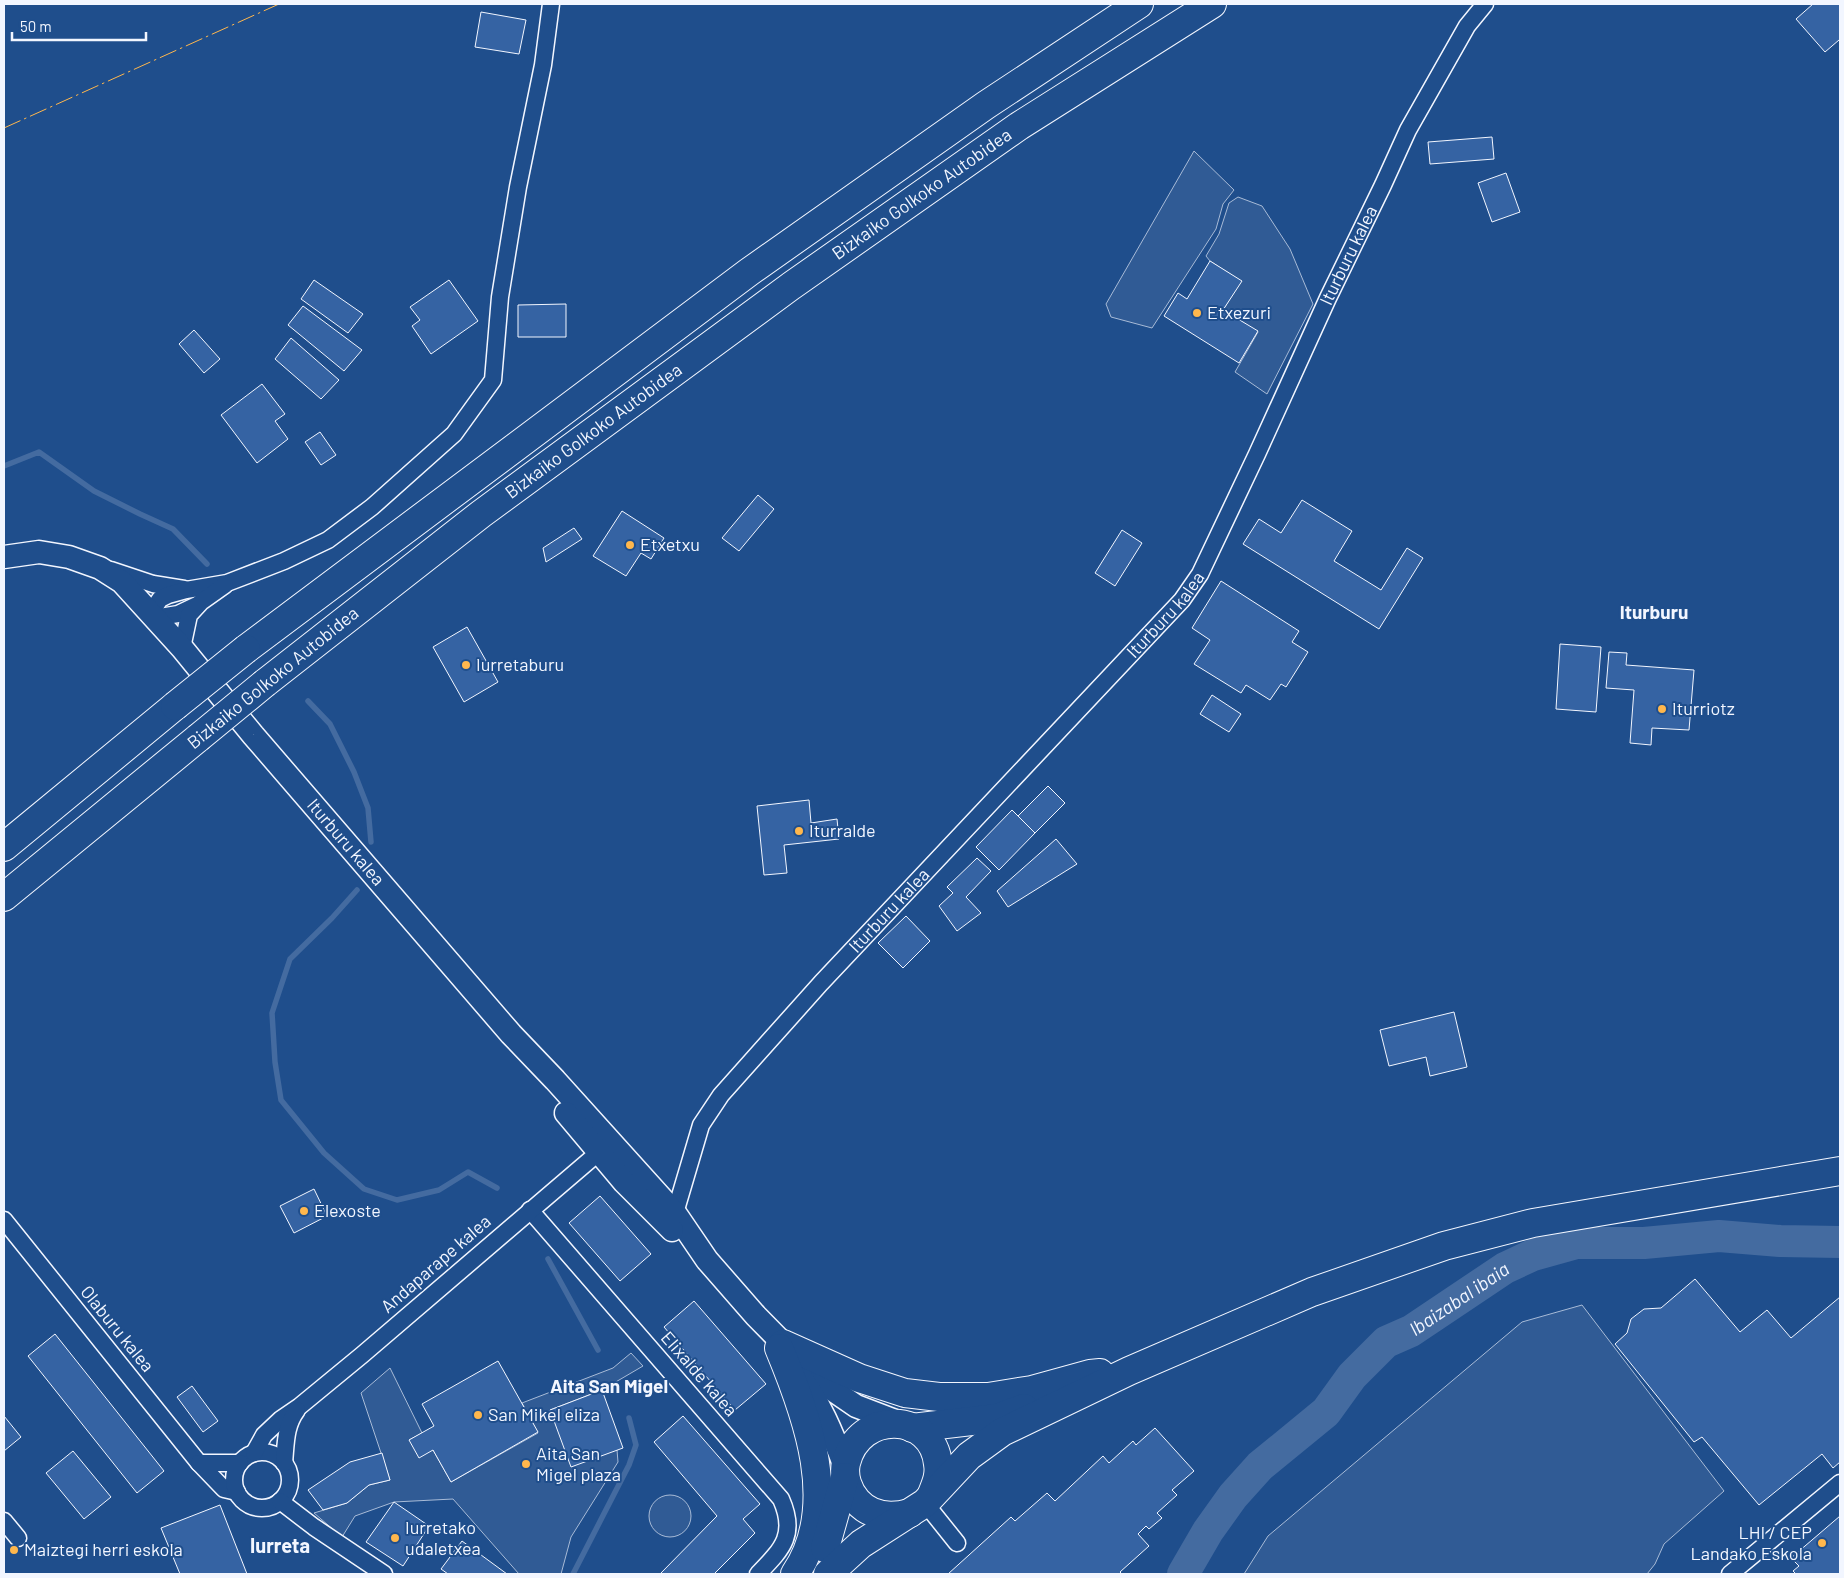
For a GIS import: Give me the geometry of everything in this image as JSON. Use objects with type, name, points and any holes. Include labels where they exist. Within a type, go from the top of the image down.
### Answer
[{"type":"highway","name":"Bizkaiko Golkoko Autobidea","points":[[4,847],[246,649],[749,272],[986,105],[1139,4]]},
{"type":"highway","name":"Bizkaiko Golkoko Autobidea","points":[[4,897],[265,682],[481,514],[791,286],[1019,126],[1212,4]]},
{"type":"highway","points":[[828,1574],[862,1544],[923,1503],[969,1456],[1002,1432],[1128,1371],[1312,1292],[1444,1246],[1533,1223],[1840,1171]]},
{"type":"highway","points":[[781,1346],[859,1378],[905,1393],[939,1397],[988,1397],[1032,1390],[1090,1374],[1128,1371]]},
{"type":"highway","points":[[781,1346],[798,1394],[812,1444],[817,1484],[816,1516],[810,1543],[794,1574]]},
{"type":"highway","points":[[808,1574],[820,1558],[828,1539],[849,1451],[858,1438],[871,1428],[887,1423],[908,1426],[996,1418],[1128,1371]]},
{"type":"highway","points":[[845,1472],[850,1491],[858,1502],[869,1511],[882,1516],[896,1516],[923,1503],[938,1479],[938,1464],[934,1449],[925,1437],[908,1426]]},
{"type":"street","points":[[152,616],[160,600],[168,595],[226,583],[284,561],[328,540],[372,507],[454,434],[493,380],[500,297],[518,187],[543,66],[551,4]]},
{"type":"street","name":"Iturburu kalea","points":[[675,1212],[701,1125],[721,1095],[821,983],[1182,600],[1200,574],[1328,298],[1384,185],[1408,130],[1467,26],[1485,4]]},
{"type":"street","name":"Iturburu kalea","points":[[4,557],[39,552],[69,557],[100,568],[122,582],[182,648],[259,743],[511,1034]]},
{"type":"street","points":[[100,568],[122,573],[153,584],[186,590]]},
{"type":"street","points":[[152,616],[178,614],[201,602],[226,583]]},
{"type":"street","points":[[182,648],[189,615],[201,602]]},
{"type":"street","points":[[511,1034],[675,1212],[707,1260],[781,1346],[813,1394],[831,1430],[845,1472]]},
{"type":"street","points":[[511,1034],[554,1098],[598,1153],[696,1255],[707,1260]]},
{"type":"street","points":[[550,1076],[560,1095],[592,1134],[598,1153]]},
{"type":"street","points":[[598,1153],[612,1157],[640,1184],[657,1192]]},
{"type":"street","name":"Andaparape kalea","points":[[254,1453],[264,1435],[281,1419],[300,1406],[362,1355],[598,1153]]},
{"type":"street","name":"Elixalde kalea","points":[[530,1210],[781,1499],[787,1513],[787,1537],[780,1552],[758,1574]]},
{"type":"street","points":[[675,1212],[687,1245]]},
{"type":"street","name":"Olaburu kalea","points":[[4,1220],[199,1463],[224,1489],[236,1492]]},
{"type":"street","points":[[781,1346],[821,1382],[856,1406],[908,1426]]},
{"type":"street","points":[[284,1463],[290,1420],[300,1406]]},
{"type":"street","points":[[254,1453],[270,1453],[284,1463],[288,1470],[290,1479],[286,1495],[273,1506],[256,1508],[248,1505],[236,1492],[234,1477],[240,1463],[247,1456],[254,1453]]},
{"type":"street","points":[[199,1463],[240,1463]]},
{"type":"street","points":[[1730,1574],[1840,1483]]},
{"type":"street","points":[[280,1502],[384,1574]]},
{"type":"street","points":[[923,1503],[957,1543]]},
{"type":"street","points":[[4,1521],[18,1538]]},
{"type":"shaded area","points":[[1194,151],[1234,190],[1223,204],[1216,229],[1152,328],[1111,317],[1106,304]]},
{"type":"shaded area","points":[[1238,197],[1262,206],[1290,249],[1313,304],[1267,394],[1235,372],[1258,332],[1223,310],[1241,281],[1210,261],[1206,256],[1219,234],[1229,203]]},
{"type":"shaded area","points":[[1582,1305],[1724,1491],[1664,1544],[1655,1564],[1647,1574],[1244,1574],[1268,1536],[1522,1322]]},
{"type":"shaded area","name":"Aita San Migel plaza","points":[[631,1353],[643,1366],[602,1390],[550,1410],[617,1450],[618,1462],[571,1537],[561,1574],[519,1574],[453,1499],[394,1502],[355,1516],[342,1537],[314,1513],[347,1503],[369,1485],[390,1480],[361,1393],[390,1368],[422,1433],[409,1440],[433,1450],[451,1482],[538,1433],[522,1403],[613,1368]]},
{"type":"shaded area","points":[[670,1495],[685,1501],[691,1516],[685,1531],[670,1537],[655,1531],[649,1516],[655,1501]]},
{"type":"building","points":[[1813,4],[1840,4],[1840,41],[1825,52],[1796,19]]},
{"type":"building","points":[[481,12],[526,20],[519,54],[475,47]]},
{"type":"building","points":[[1492,137],[1494,159],[1430,164],[1428,142]]},
{"type":"building","points":[[1506,173],[1520,212],[1492,222],[1478,183]]},
{"type":"building","name":"Etxezuri","points":[[1210,261],[1242,281],[1223,310],[1258,331],[1239,363],[1164,316],[1178,293],[1187,299]]},
{"type":"building","points":[[314,280],[363,314],[348,333],[301,299]]},
{"type":"building","points":[[449,280],[478,321],[431,354],[412,326],[420,320],[410,307]]},
{"type":"building","points":[[566,304],[566,337],[518,337],[518,305]]},
{"type":"building","points":[[303,306],[362,350],[344,371],[288,325]]},
{"type":"building","points":[[194,330],[220,359],[204,373],[179,344]]},
{"type":"building","points":[[291,338],[339,380],[321,399],[275,359]]},
{"type":"building","points":[[262,384],[285,414],[275,421],[288,439],[257,463],[221,415]]},
{"type":"building","points":[[320,432],[336,455],[321,465],[305,442]]},
{"type":"building","points":[[758,495],[774,509],[739,551],[722,538]]},
{"type":"building","points":[[1302,500],[1352,531],[1334,561],[1381,590],[1407,548],[1423,558],[1379,629],[1243,544],[1259,519],[1281,533]]},
{"type":"building","name":"Etxetxu","points":[[622,511],[664,538],[651,559],[641,553],[626,576],[593,556]]},
{"type":"building","points":[[574,528],[582,539],[546,562],[543,548]]},
{"type":"building","points":[[1122,530],[1142,543],[1115,586],[1095,573]]},
{"type":"building","points":[[1221,581],[1299,631],[1292,642],[1308,652],[1286,687],[1281,684],[1270,700],[1246,685],[1241,693],[1194,664],[1210,640],[1192,628]]},
{"type":"building","name":"Iurretaburu","points":[[467,627],[498,682],[464,702],[433,647]]},
{"type":"building","points":[[1560,644],[1601,647],[1596,712],[1556,709]]},
{"type":"building","name":"Iturriotz","points":[[1609,652],[1627,653],[1626,665],[1694,670],[1689,730],[1652,728],[1651,745],[1630,743],[1634,690],[1606,688]]},
{"type":"building","points":[[1212,695],[1241,714],[1229,732],[1200,714]]},
{"type":"building","points":[[1048,786],[1065,803],[1035,833],[1018,816]]},
{"type":"building","name":"Iturralde","points":[[809,800],[811,823],[837,819],[839,839],[784,845],[787,873],[764,875],[757,806]]},
{"type":"building","points":[[1012,810],[1035,833],[999,870],[976,847]]},
{"type":"building","points":[[1056,839],[1077,864],[1008,907],[997,891]]},
{"type":"building","points":[[977,858],[991,871],[966,897],[981,913],[957,931],[939,906],[953,893],[947,887]]},
{"type":"building","points":[[906,916],[930,941],[903,968],[878,943]]},
{"type":"building","points":[[1454,1012],[1467,1067],[1430,1076],[1426,1057],[1389,1066],[1380,1030]]},
{"type":"building","name":"Elexoste","points":[[314,1189],[327,1216],[294,1233],[280,1206]]},
{"type":"building","points":[[600,1196],[651,1254],[620,1281],[569,1223]]},
{"type":"building","points":[[1695,1279],[1740,1332],[1767,1310],[1791,1338],[1840,1297],[1840,1462],[1833,1468],[1822,1454],[1759,1505],[1702,1437],[1694,1442],[1615,1344],[1627,1333],[1631,1319],[1644,1309],[1661,1308]]},
{"type":"building","points":[[694,1301],[766,1384],[735,1410],[664,1327]]},
{"type":"building","points":[[55,1334],[164,1471],[137,1493],[28,1356]]},
{"type":"building","name":"San Mikel eliza","points":[[498,1361],[538,1432],[451,1482],[433,1450],[419,1458],[409,1440],[434,1426],[422,1404]]},
{"type":"building","points":[[192,1386],[218,1421],[203,1432],[177,1397]]},
{"type":"building","points":[[602,1390],[623,1448],[571,1467],[550,1410]]},
{"type":"building","points":[[4,1416],[21,1437],[4,1451]]},
{"type":"building","points":[[683,1416],[760,1504],[743,1519],[755,1533],[714,1574],[660,1574],[717,1516],[654,1442]]},
{"type":"building","points":[[1155,1428],[1194,1471],[1172,1490],[1177,1495],[1157,1513],[1162,1518],[1149,1529],[1146,1526],[1138,1534],[1149,1546],[1120,1572],[1122,1574],[948,1574],[1011,1517],[1015,1521],[1047,1493],[1055,1501],[1103,1456],[1109,1463],[1133,1441],[1136,1445]]},
{"type":"building","points":[[73,1451],[111,1497],[84,1519],[46,1473]]},
{"type":"building","points":[[382,1453],[390,1480],[369,1485],[347,1503],[323,1510],[308,1490],[350,1462]]},
{"type":"building","name":"Iurretako udaletxea","points":[[394,1502],[429,1526],[403,1566],[366,1542]]},
{"type":"building","points":[[220,1505],[247,1574],[180,1574],[161,1528]]},
{"type":"building","name":"LHI / CEP Landako Eskola","points":[[1840,1516],[1840,1574],[1796,1574],[1793,1571],[1799,1566],[1791,1558]]},
{"type":"building","points":[[462,1541],[507,1574],[448,1574],[441,1569]]},
{"type":"waterway","points":[[4,466],[39,452],[94,491],[173,529],[207,564]]},
{"type":"waterway","points":[[308,701],[330,724],[354,772],[368,808],[371,842]]},
{"type":"waterway","points":[[357,890],[332,918],[290,959],[272,1013],[275,1062],[281,1100],[324,1153],[364,1189],[397,1200],[439,1190],[468,1172],[497,1188]]},
{"type":"waterway","name":"Ibaizabal ibaia","points":[[1183,1574],[1208,1531],[1233,1496],[1260,1466],[1326,1412],[1352,1376],[1386,1342],[1411,1331],[1505,1268],[1533,1255],[1576,1243],[1644,1243],[1719,1236],[1780,1241],[1840,1242]]},
{"type":"waterway","points":[[548,1259],[598,1350]]},
{"type":"waterway","points":[[573,1574],[629,1465],[636,1445],[629,1418]]},
{"type":"power","points":[[4,128],[279,4]]},
{"type":"place","name":"Etxezuri","points":[[1197,313]]},
{"type":"place","name":"Etxetxu","points":[[630,545]]},
{"type":"place","name":"Iurretaburu","points":[[466,665]]},
{"type":"place","name":"Iturriotz","points":[[1662,709]]},
{"type":"place","name":"Iturralde","points":[[799,831]]},
{"type":"place","name":"Elexoste","points":[[304,1211]]},
{"type":"place","name":"San Mikel eliza","points":[[478,1415]]},
{"type":"place","name":"Aita San Migel plaza","points":[[526,1464]]},
{"type":"place","name":"Iurretako udaletxea","points":[[395,1538]]},
{"type":"place","name":"LHI / CEP Landako Eskola","points":[[1822,1543]]},
{"type":"place","name":"Maiztegi herri eskola","points":[[14,1550]]},
{"type":"district","name":"Iturburu","points":[[1654,612]]},
{"type":"district","name":"Aita San Migel","points":[[609,1386]]},
{"type":"district","name":"Iurreta","points":[[280,1546]]}]
